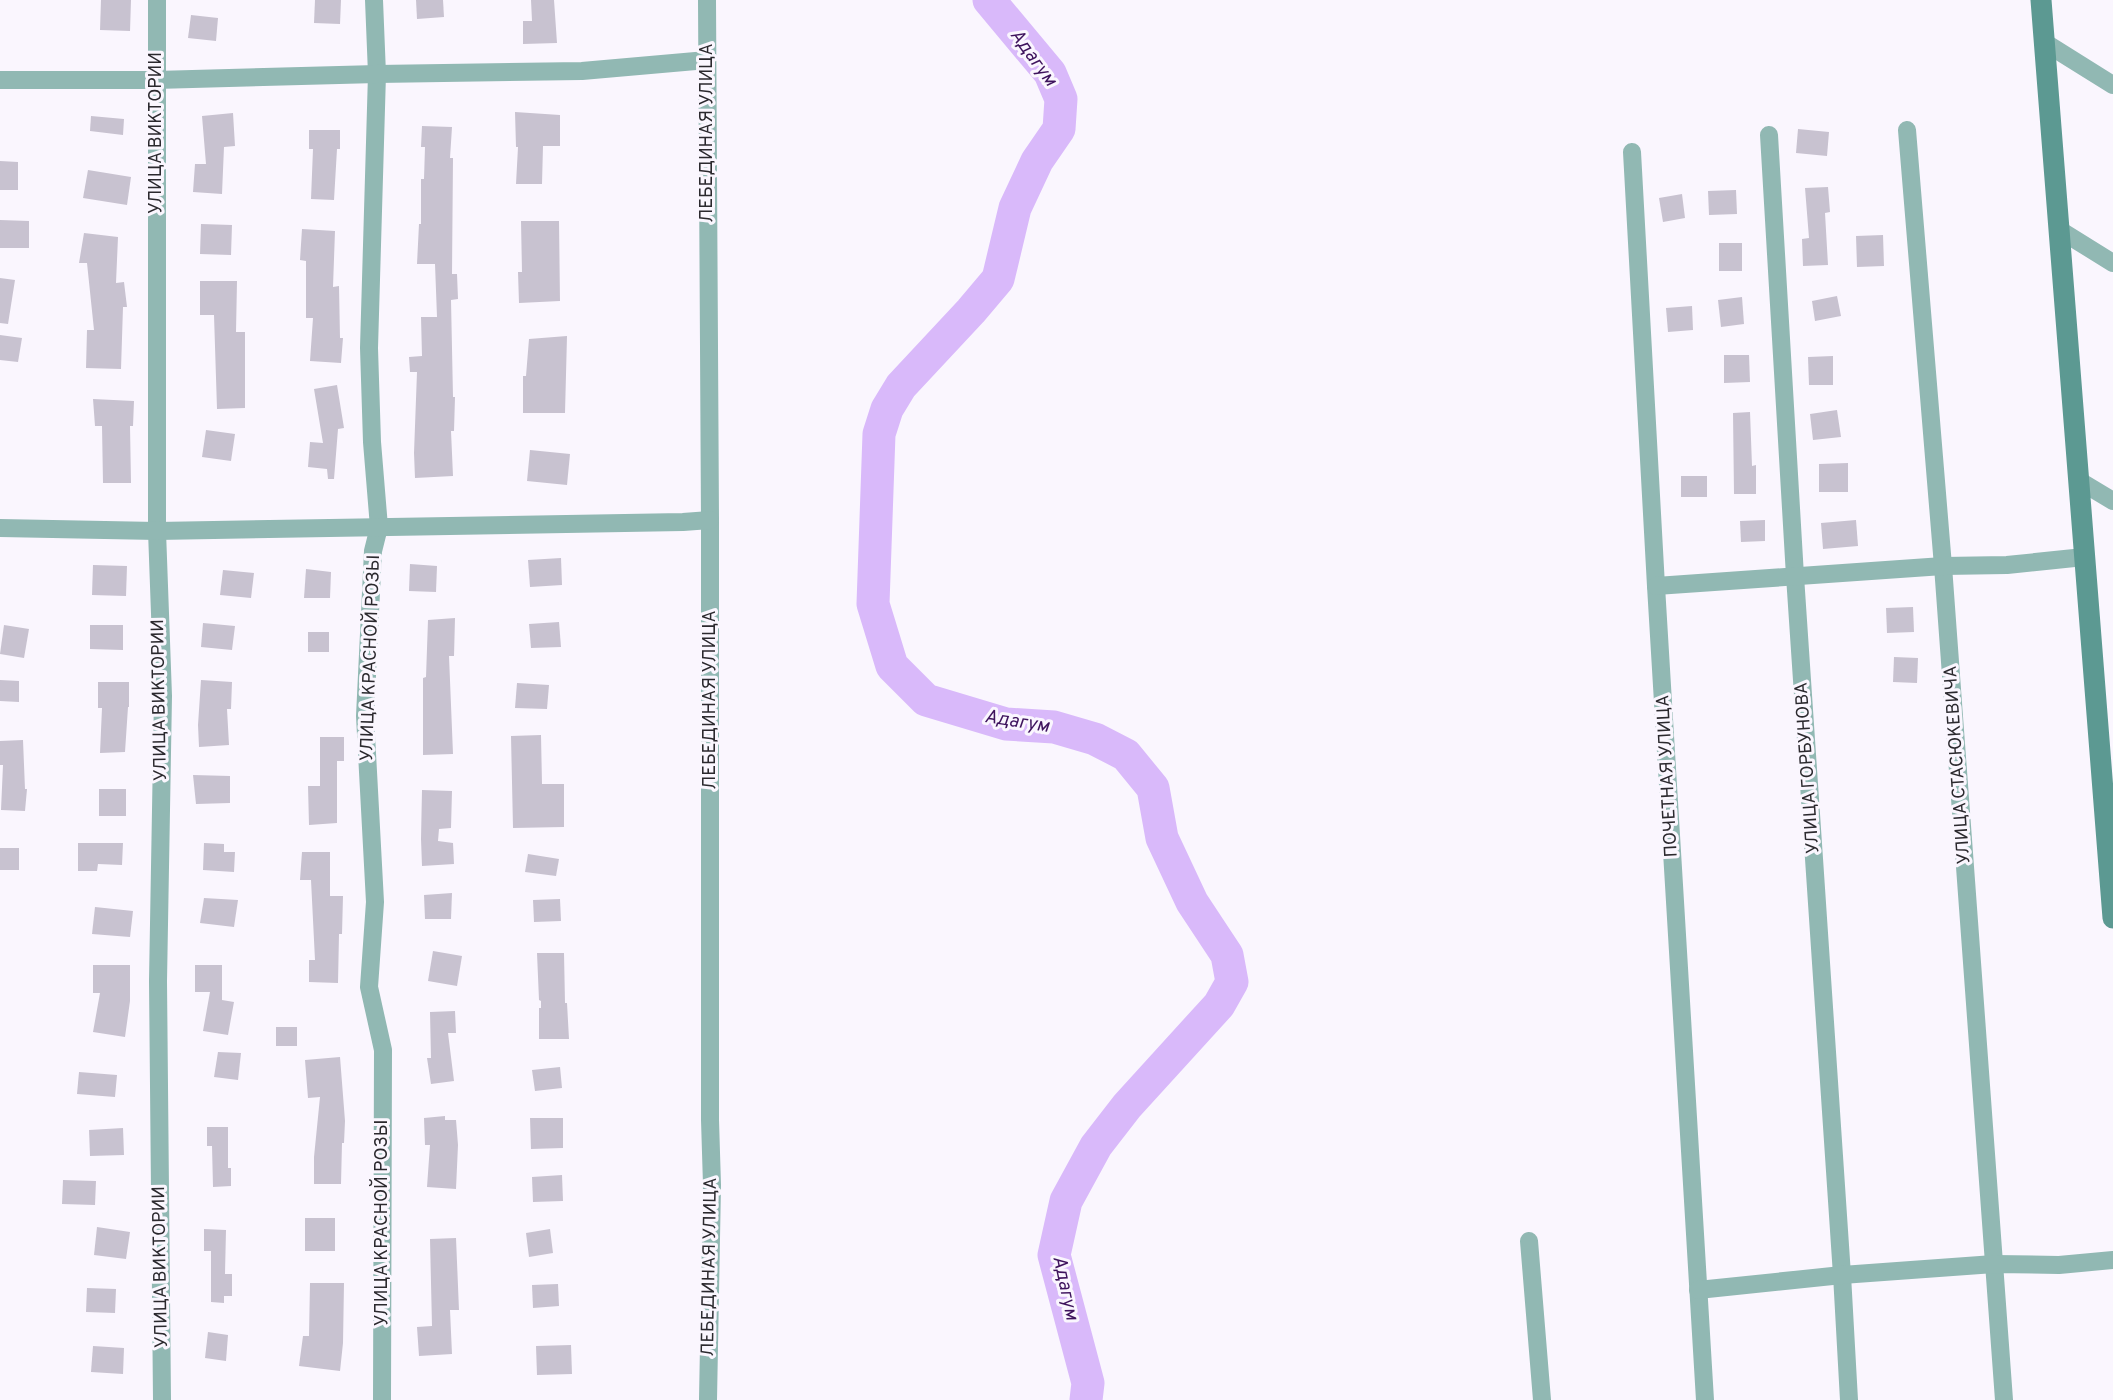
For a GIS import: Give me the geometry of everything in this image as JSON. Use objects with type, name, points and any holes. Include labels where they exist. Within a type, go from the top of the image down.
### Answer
[{"type":"main road","points":[[2041,0],[2113,918]]},
{"type":"street","name":"УЛИЦА ВИКТОРИИ","points":[[157,0],[156,531],[163,696],[158,981],[162,1400]]},
{"type":"street","name":"УЛИЦА КРАСНОЙ РОЗЫ","points":[[374,0],[377,74],[369,348],[372,442],[379,527],[373,551],[365,716],[376,902],[369,987],[383,1050],[382,1400]]},
{"type":"street","name":"ЛЕБЕДИНАЯ УЛИЦА","points":[[707,0],[712,1185],[708,1400]]},
{"type":"street","points":[[2044,42],[2113,85]]},
{"type":"street","points":[[0,80],[156,80],[582,71],[707,60]]},
{"type":"street","name":"УЛИЦА СТАСЮКЕВИЧА","points":[[1907,130],[1943,566],[2004,1400]]},
{"type":"street","name":"УЛИЦА ГОРБУНОВА","points":[[1769,135],[1849,1400]]},
{"type":"street","name":"ПОЧЕТНАЯ УЛИЦА","points":[[1632,152],[1705,1400]]},
{"type":"street","points":[[2058,229],[2113,262]]},
{"type":"street","points":[[2078,480],[2113,501]]},
{"type":"street","points":[[0,528],[156,531],[670,523],[710,520]]},
{"type":"street","points":[[1656,586],[1943,566],[2007,565],[2084,557]]},
{"type":"street","points":[[1529,1241],[1542,1400]]},
{"type":"street","points":[[1699,1290],[1842,1275],[1994,1264],[2059,1265],[2113,1260]]},
{"type":"building","points":[[101,0],[131,0],[130,31],[100,30]]},
{"type":"building","points":[[315,0],[341,0],[340,24],[314,23]]},
{"type":"building","points":[[416,0],[443,0],[444,17],[417,19]]},
{"type":"building","points":[[531,0],[554,0],[557,43],[523,44],[523,21],[532,21]]},
{"type":"building","points":[[191,15],[218,18],[216,41],[188,38]]},
{"type":"building","points":[[515,112],[560,115],[560,146],[543,146],[542,184],[516,184],[518,147]]},
{"type":"building","points":[[233,113],[235,146],[224,147],[222,194],[193,192],[195,164],[206,164],[202,116]]},
{"type":"building","points":[[91,116],[124,119],[123,135],[90,131]]},
{"type":"building","points":[[422,126],[452,127],[452,274],[457,274],[458,299],[451,300],[455,397],[454,431],[451,431],[453,476],[415,478],[417,372],[410,372],[409,357],[422,356],[421,317],[437,317],[435,264],[417,264],[421,224],[421,179],[424,179],[425,147],[421,147]]},
{"type":"building","points":[[1798,129],[1829,132],[1827,156],[1796,153]]},
{"type":"building","points":[[309,130],[340,130],[334,200],[311,199],[313,149],[309,149]]},
{"type":"building","points":[[0,161],[18,162],[18,190],[0,190]]},
{"type":"building","points":[[88,170],[131,177],[127,205],[83,198]]},
{"type":"building","points":[[1828,187],[1830,212],[1825,213],[1828,265],[1803,266],[1802,239],[1809,238],[1805,188]]},
{"type":"building","points":[[1736,190],[1737,214],[1709,215],[1708,191]]},
{"type":"building","points":[[1682,194],[1685,218],[1663,222],[1659,198]]},
{"type":"building","points":[[0,220],[29,221],[29,248],[0,248]]},
{"type":"building","points":[[521,221],[559,221],[560,301],[519,303],[518,272],[522,272]]},
{"type":"building","points":[[201,224],[232,225],[231,255],[200,254]]},
{"type":"building","points":[[302,229],[335,231],[333,287],[339,286],[340,338],[343,338],[341,363],[310,361],[313,318],[306,318],[306,261],[300,260]]},
{"type":"building","points":[[84,233],[118,237],[116,283],[124,282],[127,307],[123,307],[121,369],[86,368],[87,330],[94,330],[87,263],[79,263]]},
{"type":"building","points":[[1883,235],[1884,266],[1857,267],[1856,236]]},
{"type":"building","points":[[1719,243],[1742,243],[1742,271],[1719,271]]},
{"type":"building","points":[[0,278],[15,280],[8,324],[0,323]]},
{"type":"building","points":[[200,281],[237,281],[236,332],[245,332],[245,408],[217,409],[214,315],[200,315]]},
{"type":"building","points":[[1837,296],[1841,316],[1815,321],[1812,301]]},
{"type":"building","points":[[1742,297],[1744,324],[1721,327],[1718,300]]},
{"type":"building","points":[[1692,306],[1693,330],[1668,332],[1666,308]]},
{"type":"building","points":[[0,335],[22,338],[18,362],[0,360]]},
{"type":"building","points":[[567,336],[565,413],[523,413],[523,376],[526,376],[529,339]]},
{"type":"building","points":[[1724,355],[1749,355],[1750,382],[1724,383]]},
{"type":"building","points":[[1833,356],[1833,385],[1809,385],[1808,357]]},
{"type":"building","points":[[337,385],[344,428],[338,429],[334,479],[328,479],[327,469],[308,467],[310,442],[323,443],[314,389]]},
{"type":"building","points":[[93,399],[134,401],[133,426],[130,426],[131,483],[103,483],[102,426],[95,426]]},
{"type":"building","points":[[1837,410],[1841,437],[1813,440],[1810,414]]},
{"type":"building","points":[[1750,412],[1752,466],[1756,465],[1756,494],[1734,494],[1733,413]]},
{"type":"building","points":[[206,430],[235,434],[231,461],[202,457]]},
{"type":"building","points":[[530,450],[570,454],[567,485],[527,481]]},
{"type":"building","points":[[1848,463],[1848,492],[1819,492],[1819,464]]},
{"type":"building","points":[[1681,476],[1707,476],[1707,497],[1681,497]]},
{"type":"building","points":[[1765,520],[1765,541],[1741,542],[1740,521]]},
{"type":"building","points":[[1856,520],[1858,546],[1823,549],[1821,523]]},
{"type":"building","points":[[561,558],[562,585],[530,587],[528,560]]},
{"type":"building","points":[[410,564],[437,566],[436,592],[409,591]]},
{"type":"building","points":[[93,565],[127,566],[126,596],[92,595]]},
{"type":"building","points":[[306,569],[331,572],[330,598],[304,598]]},
{"type":"building","points":[[223,570],[254,573],[251,598],[220,595]]},
{"type":"building","points":[[1913,607],[1914,632],[1887,633],[1886,608]]},
{"type":"building","points":[[455,618],[454,656],[449,656],[453,754],[423,755],[423,678],[426,677],[428,620]]},
{"type":"building","points":[[559,622],[561,647],[531,648],[529,624]]},
{"type":"building","points":[[203,623],[235,626],[232,650],[201,647]]},
{"type":"building","points":[[4,625],[29,629],[24,658],[0,654]]},
{"type":"building","points":[[90,625],[123,625],[123,650],[90,649]]},
{"type":"building","points":[[308,632],[329,632],[329,652],[308,652]]},
{"type":"building","points":[[1894,657],[1918,658],[1917,683],[1893,682]]},
{"type":"building","points":[[0,680],[19,681],[19,702],[0,701]]},
{"type":"building","points":[[201,680],[232,682],[231,709],[227,709],[229,745],[199,747]]},
{"type":"building","points":[[98,682],[129,682],[125,752],[100,753],[102,708],[98,708]]},
{"type":"building","points":[[517,683],[549,685],[547,709],[515,708]]},
{"type":"building","points":[[541,735],[542,784],[564,784],[564,827],[513,828],[511,736]]},
{"type":"building","points":[[320,737],[344,737],[344,761],[337,761],[337,823],[309,825],[308,786],[320,786]]},
{"type":"building","points":[[23,740],[27,789],[25,811],[1,810],[3,765],[0,765],[0,741]]},
{"type":"building","points":[[193,775],[230,776],[230,803],[196,804]]},
{"type":"building","points":[[99,789],[126,789],[126,816],[99,816]]},
{"type":"building","points":[[422,790],[452,791],[451,828],[439,829],[438,841],[453,843],[454,864],[422,866]]},
{"type":"building","points":[[78,843],[123,843],[122,865],[98,864],[97,871],[78,871]]},
{"type":"building","points":[[204,843],[224,844],[224,852],[235,852],[234,872],[203,870]]},
{"type":"building","points":[[0,848],[19,848],[19,870],[0,870]]},
{"type":"building","points":[[302,852],[330,852],[330,896],[343,896],[338,983],[309,982],[309,960],[315,960],[311,880],[300,880]]},
{"type":"building","points":[[528,854],[559,859],[556,876],[525,872]]},
{"type":"building","points":[[452,893],[451,919],[425,919],[424,895]]},
{"type":"building","points":[[204,898],[238,900],[234,927],[200,923]]},
{"type":"building","points":[[560,899],[561,921],[534,922],[533,900]]},
{"type":"building","points":[[95,907],[133,911],[130,937],[92,934]]},
{"type":"building","points":[[433,951],[462,956],[457,986],[428,981]]},
{"type":"building","points":[[537,953],[564,953],[569,1039],[539,1039],[541,1001]]},
{"type":"building","points":[[93,965],[130,965],[130,1001],[125,1037],[93,1032],[100,993],[93,993]]},
{"type":"building","points":[[195,965],[222,965],[222,1000],[234,1002],[228,1035],[203,1031],[210,992],[195,992]]},
{"type":"building","points":[[455,1011],[456,1033],[448,1033],[454,1081],[431,1084],[427,1058],[431,1058],[430,1012]]},
{"type":"building","points":[[276,1027],[297,1027],[297,1046],[276,1046]]},
{"type":"building","points":[[218,1052],[241,1053],[238,1080],[214,1077]]},
{"type":"building","points":[[340,1057],[345,1121],[341,1184],[314,1184],[320,1097],[308,1098],[305,1060]]},
{"type":"building","points":[[560,1067],[562,1088],[535,1091],[532,1070]]},
{"type":"building","points":[[79,1072],[117,1075],[115,1097],[77,1094]]},
{"type":"building","points":[[445,1116],[445,1120],[456,1120],[456,1189],[427,1187],[430,1145],[425,1145],[424,1118]]},
{"type":"building","points":[[530,1118],[563,1118],[563,1148],[531,1149]]},
{"type":"building","points":[[207,1127],[228,1127],[231,1186],[213,1187],[212,1146],[207,1146]]},
{"type":"building","points":[[123,1128],[124,1155],[90,1156],[89,1130]]},
{"type":"building","points":[[562,1175],[563,1201],[533,1202],[532,1177]]},
{"type":"building","points":[[63,1180],[96,1181],[95,1205],[62,1204]]},
{"type":"building","points":[[305,1218],[335,1218],[335,1251],[305,1251]]},
{"type":"building","points":[[97,1227],[130,1232],[126,1259],[94,1255]]},
{"type":"building","points":[[204,1229],[226,1230],[225,1274],[232,1274],[232,1296],[224,1296],[224,1303],[211,1302],[211,1251],[204,1251]]},
{"type":"building","points":[[550,1229],[553,1253],[529,1257],[526,1233]]},
{"type":"building","points":[[456,1238],[459,1310],[450,1310],[452,1354],[419,1356],[417,1327],[432,1326],[430,1239]]},
{"type":"building","points":[[310,1283],[344,1283],[340,1371],[299,1366],[303,1336],[309,1336]]},
{"type":"building","points":[[558,1284],[559,1306],[533,1308],[532,1285]]},
{"type":"building","points":[[87,1288],[116,1289],[115,1313],[86,1312]]},
{"type":"building","points":[[208,1332],[228,1335],[226,1361],[205,1358]]},
{"type":"building","points":[[571,1345],[572,1374],[537,1375],[536,1346]]},
{"type":"building","points":[[93,1346],[124,1348],[123,1374],[91,1372]]},
{"type":"waterway","name":"Адагум","points":[[989,0],[1050,73],[1061,99],[1059,129],[1037,161],[1015,208],[998,279],[901,386],[887,409],[879,434],[873,604],[892,666],[926,700],[1006,724],[1054,727],[1095,739],[1126,755],[1153,788],[1162,838],[1192,902],[1227,955],[1232,982],[1219,1005],[1127,1106],[1096,1146],[1066,1201],[1054,1255],[1088,1383],[1086,1400]]}]
